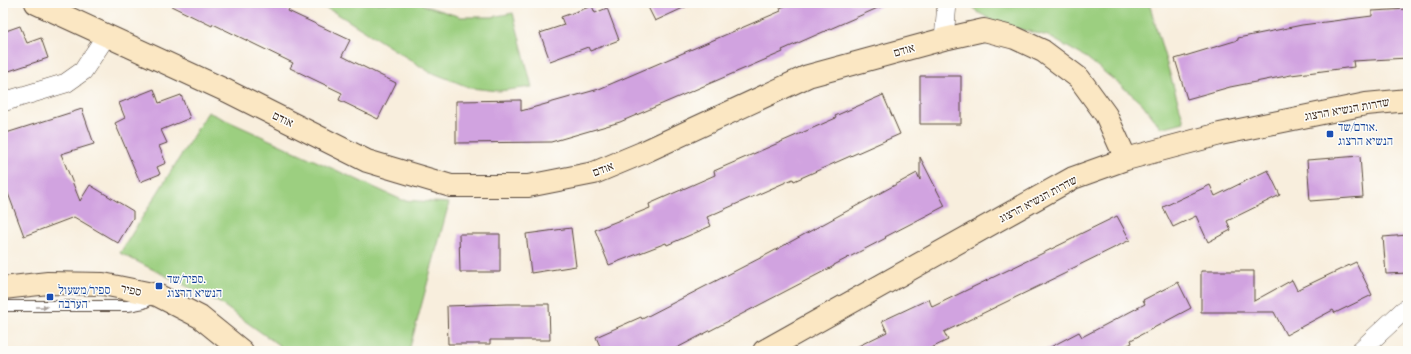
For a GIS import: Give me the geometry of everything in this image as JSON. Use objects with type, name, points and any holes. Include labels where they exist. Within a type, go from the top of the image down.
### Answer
[{"type":"street","name":"אודם","points":[[36,3],[234,95],[367,161],[451,186],[528,186],[594,173],[642,153],[808,76],[944,39],[984,30],[1015,38],[1043,51],[1079,78],[1106,115],[1126,159]]},
{"type":"street","points":[[944,39],[947,3]]},
{"type":"street","points":[[3,102],[66,83],[83,71],[106,36]]},
{"type":"street","name":"שדרות הנשיא הרצוג","points":[[764,351],[1073,178],[1126,159],[1220,134],[1343,108],[1408,100]]},
{"type":"street","name":"ספיר","points":[[3,288],[48,283],[102,284],[157,296],[200,317],[242,351]]},
{"type":"street","points":[[1360,351],[1408,308]]},
{"type":"lane","points":[[3,306],[128,306],[144,303],[157,296]]},
{"type":"green space","points":[[315,3],[421,3],[425,6],[461,17],[492,17],[513,13],[532,87],[499,91],[471,88],[428,71],[336,13]]},
{"type":"green space","points":[[970,3],[1149,3],[1184,122],[1161,128],[1141,102],[1087,58],[1048,36],[999,24],[977,12]]},
{"type":"green space","points":[[208,112],[402,200],[449,203],[409,351],[281,351],[280,346],[220,303],[120,253]]},
{"type":"building","points":[[165,3],[292,3],[288,11],[350,40],[342,56],[396,83],[378,119],[339,100],[342,93],[290,68],[293,63],[213,24],[212,26]]},
{"type":"building","points":[[646,3],[694,3],[655,21]]},
{"type":"building","points":[[792,3],[889,3],[782,50],[783,52],[620,122],[551,142],[456,143],[456,101],[521,100],[521,111],[599,89],[781,11],[780,8]]},
{"type":"building","points":[[592,6],[595,13],[607,8],[619,40],[590,51],[588,47],[550,61],[540,33],[564,25],[561,17]]},
{"type":"building","points":[[1408,9],[1408,58],[1353,61],[1354,67],[1291,75],[1230,87],[1187,99],[1175,59],[1238,40],[1238,38],[1302,25],[1372,16],[1372,11]]},
{"type":"building","points":[[20,26],[27,43],[41,38],[48,58],[3,73],[3,32]]},
{"type":"building","points":[[920,76],[961,76],[961,124],[920,124]]},
{"type":"building","points":[[154,89],[159,103],[181,95],[190,118],[161,130],[167,143],[159,146],[166,163],[157,167],[160,174],[140,182],[115,123],[125,118],[119,103]]},
{"type":"building","points":[[883,95],[900,134],[794,181],[793,179],[707,217],[711,226],[667,245],[666,243],[609,265],[595,230],[650,208],[649,204],[715,175],[714,171],[836,118],[835,116]]},
{"type":"building","points":[[82,109],[94,144],[61,154],[80,201],[90,185],[133,211],[133,218],[118,243],[74,217],[24,236],[3,180],[3,134]]},
{"type":"building","points":[[1360,156],[1363,197],[1310,201],[1307,160]]},
{"type":"building","points":[[920,157],[945,206],[671,351],[602,351],[596,337],[641,317],[642,319],[770,253],[917,173],[920,180]]},
{"type":"building","points":[[1268,170],[1280,195],[1227,221],[1231,230],[1208,242],[1196,216],[1173,227],[1163,207],[1210,185],[1215,196]]},
{"type":"building","points":[[1117,216],[1130,240],[944,332],[948,340],[925,351],[848,351],[887,332],[882,321],[929,299],[932,307]]},
{"type":"building","points":[[571,228],[576,266],[531,273],[526,234]]},
{"type":"building","points":[[459,234],[500,234],[500,272],[460,272]]},
{"type":"building","points":[[1408,235],[1408,273],[1386,274],[1383,237]]},
{"type":"building","points":[[1356,262],[1372,295],[1335,313],[1333,310],[1286,335],[1274,312],[1201,312],[1201,271],[1254,271],[1254,301],[1292,280],[1297,290]]},
{"type":"building","points":[[1178,282],[1191,308],[1131,340],[1132,343],[1116,351],[1043,351],[1079,332],[1082,337],[1145,304],[1143,300]]},
{"type":"building","points":[[549,304],[550,340],[490,340],[490,344],[448,344],[447,306]]},
{"type":"place","name":"אודם/שד. הנשיא הרצוג","points":[[1330,134]]},
{"type":"place","name":"ספיר/שד. הנשיא הרצוג","points":[[159,286]]},
{"type":"place","name":"ספיר/משעול הערבה","points":[[50,297]]}]
